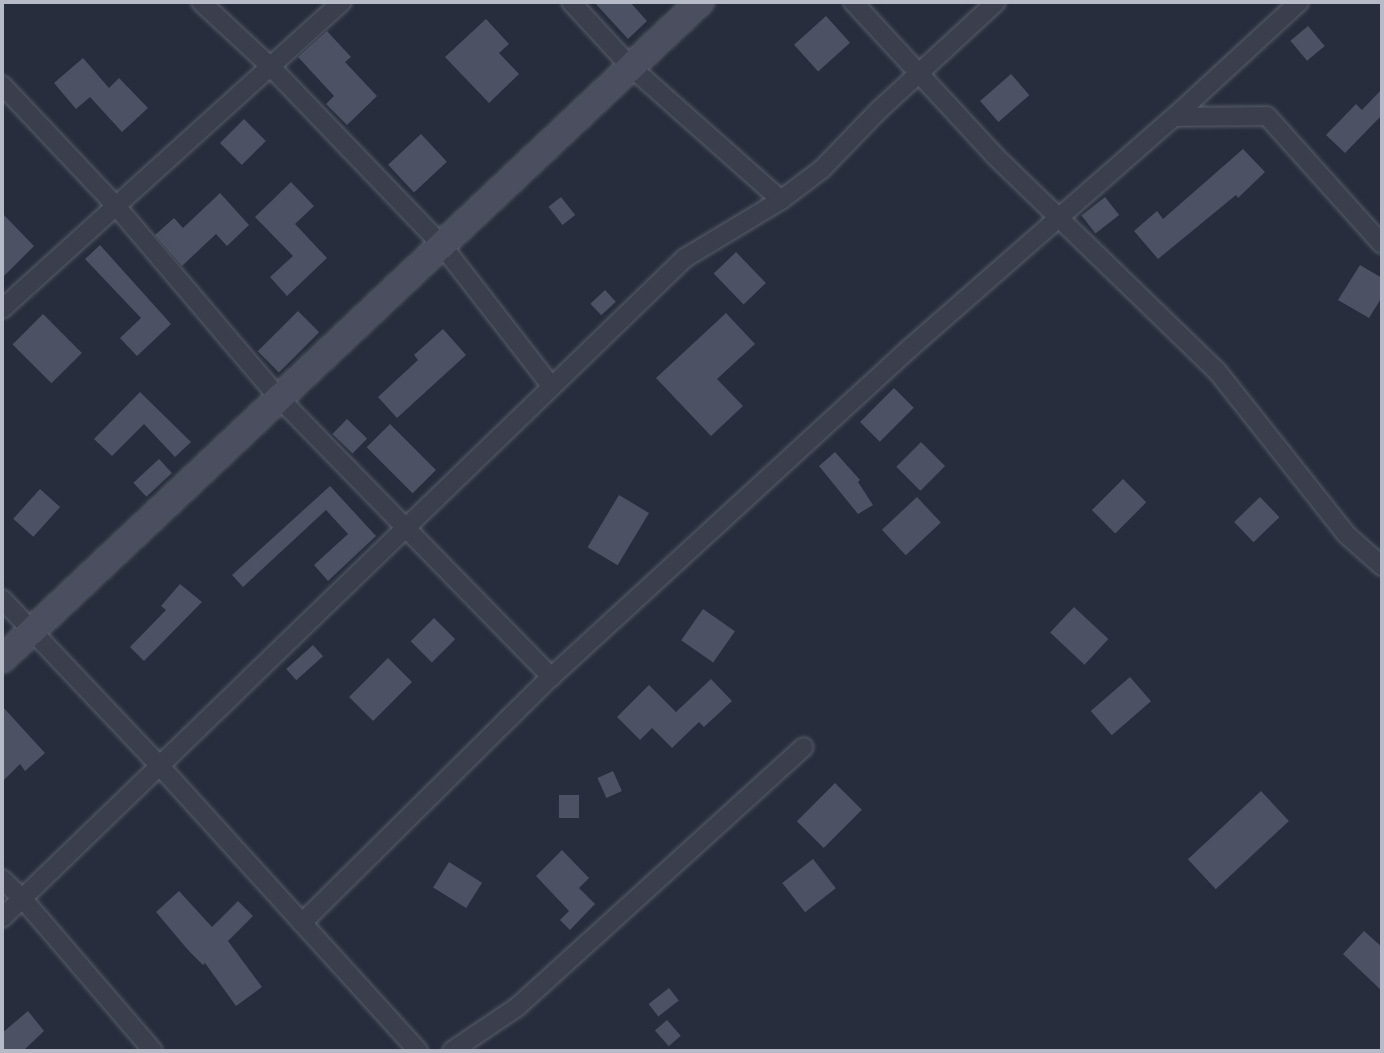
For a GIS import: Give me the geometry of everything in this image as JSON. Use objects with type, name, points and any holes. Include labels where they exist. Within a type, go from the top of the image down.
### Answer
[{"type":"street","points":[[201,2],[271,67],[441,244],[551,386]]},
{"type":"street","points":[[2,309],[342,2]]},
{"type":"street","points":[[571,2],[631,67],[781,200]]},
{"type":"street","points":[[2,659],[700,2]]},
{"type":"street","points":[[853,2],[994,155],[1217,372],[1347,535],[1382,566]]},
{"type":"street","points":[[2,918],[403,527],[685,258],[781,200],[822,169],[996,2]]},
{"type":"street","points":[[302,923],[551,677],[911,347],[1174,117],[1299,2]]},
{"type":"street","points":[[2,85],[116,206],[279,398],[551,677]]},
{"type":"street","points":[[1174,117],[1267,116],[1381,239]]},
{"type":"street","points":[[2,599],[159,765],[302,923],[406,1047]]},
{"type":"street","points":[[452,1051],[517,1007],[804,747]]},
{"type":"street","points":[[2,879],[22,898],[153,1051]]},
{"type":"building","points":[[594,2],[630,2],[647,21],[628,39]]},
{"type":"building","points":[[826,16],[850,43],[818,72],[794,45]]},
{"type":"building","points":[[486,19],[509,44],[499,53],[519,74],[489,103],[445,57]]},
{"type":"building","points":[[1308,26],[1325,46],[1307,61],[1290,41]]},
{"type":"building","points":[[327,31],[351,57],[345,62],[377,96],[347,125],[326,104],[334,96],[298,57]]},
{"type":"building","points":[[83,58],[109,88],[119,78],[148,108],[122,132],[90,97],[76,109],[54,83]]},
{"type":"building","points":[[1011,74],[1029,95],[998,122],[980,101]]},
{"type":"building","points":[[1382,89],[1382,115],[1345,153],[1326,135],[1356,104],[1362,110]]},
{"type":"building","points":[[244,119],[266,141],[242,165],[220,143]]},
{"type":"building","points":[[421,134],[447,162],[414,192],[388,165]]},
{"type":"building","points":[[1243,149],[1265,172],[1238,198],[1236,195],[1158,259],[1134,231],[1157,211],[1163,219]]},
{"type":"building","points":[[291,182],[314,206],[295,224],[327,258],[287,296],[270,277],[293,256],[255,217]]},
{"type":"building","points":[[220,193],[249,225],[227,246],[216,234],[182,266],[155,235],[174,218],[183,228]]},
{"type":"building","points":[[561,197],[575,215],[563,225],[548,207]]},
{"type":"building","points":[[1105,197],[1119,215],[1096,234],[1081,215]]},
{"type":"building","points":[[2,213],[34,246],[2,278]]},
{"type":"building","points":[[100,245],[171,324],[137,356],[120,338],[141,318],[85,259]]},
{"type":"building","points":[[736,252],[766,283],[744,304],[714,274]]},
{"type":"building","points":[[1360,265],[1382,278],[1382,297],[1369,318],[1338,300]]},
{"type":"building","points":[[605,290],[616,302],[601,315],[590,304]]},
{"type":"building","points":[[298,311],[319,332],[279,373],[258,351]]},
{"type":"building","points":[[726,313],[755,344],[717,379],[743,406],[711,436],[656,378]]},
{"type":"building","points":[[43,314],[82,353],[51,383],[13,344]]},
{"type":"building","points":[[443,329],[466,355],[397,418],[378,397],[418,360],[414,355]]},
{"type":"building","points":[[894,388],[914,408],[880,442],[860,422]]},
{"type":"building","points":[[140,392],[191,442],[175,457],[144,424],[112,456],[94,439]]},
{"type":"building","points":[[347,419],[367,438],[353,454],[332,434]]},
{"type":"building","points":[[390,424],[436,470],[413,493],[367,447]]},
{"type":"building","points":[[921,442],[945,466],[920,491],[896,467]]},
{"type":"building","points":[[835,452],[860,480],[858,482],[873,505],[858,514],[819,466]]},
{"type":"building","points":[[159,459],[172,473],[146,497],[133,483]]},
{"type":"building","points":[[1123,479],[1146,502],[1115,533],[1092,510]]},
{"type":"building","points":[[330,486],[376,536],[328,581],[314,565],[348,534],[326,510],[243,587],[232,575]]},
{"type":"building","points":[[40,489],[60,507],[33,537],[13,519]]},
{"type":"building","points":[[619,495],[649,513],[618,565],[588,547]]},
{"type":"building","points":[[917,497],[941,523],[906,555],[882,530]]},
{"type":"building","points":[[1260,497],[1279,517],[1254,542],[1234,522]]},
{"type":"building","points":[[180,584],[202,602],[144,661],[130,647],[166,610],[161,606]]},
{"type":"building","points":[[1074,607],[1108,639],[1085,665],[1050,633]]},
{"type":"building","points":[[703,609],[735,631],[713,662],[681,640]]},
{"type":"building","points":[[434,618],[455,639],[432,663],[411,641]]},
{"type":"building","points":[[313,645],[323,656],[296,680],[286,669]]},
{"type":"building","points":[[388,658],[412,682],[373,721],[349,697]]},
{"type":"building","points":[[1130,677],[1151,701],[1112,735],[1091,711]]},
{"type":"building","points":[[711,679],[732,701],[704,727],[699,722],[672,748],[652,728],[640,740],[617,717],[649,685],[676,712]]},
{"type":"building","points":[[2,706],[45,753],[25,771],[20,764],[2,782]]},
{"type":"building","points":[[613,771],[622,791],[606,798],[597,778]]},
{"type":"building","points":[[835,783],[862,810],[824,848],[797,821]]},
{"type":"building","points":[[1261,791],[1289,821],[1216,889],[1188,859]]},
{"type":"building","points":[[559,795],[579,795],[579,818],[559,818]]},
{"type":"building","points":[[562,850],[589,878],[579,888],[595,904],[570,930],[560,920],[569,911],[536,876]]},
{"type":"building","points":[[813,859],[836,888],[805,912],[782,883]]},
{"type":"building","points":[[449,862],[482,883],[466,908],[433,887]]},
{"type":"building","points":[[179,891],[212,927],[238,901],[253,916],[228,941],[262,987],[236,1006],[205,963],[203,965],[188,950],[156,912]]},
{"type":"building","points":[[1364,931],[1382,947],[1382,991],[1343,954]]},
{"type":"building","points":[[669,988],[679,1001],[658,1017],[649,1004]]},
{"type":"building","points":[[28,1011],[44,1031],[23,1051],[2,1051],[2,1033]]},
{"type":"building","points":[[667,1020],[681,1036],[669,1046],[655,1030]]}]
